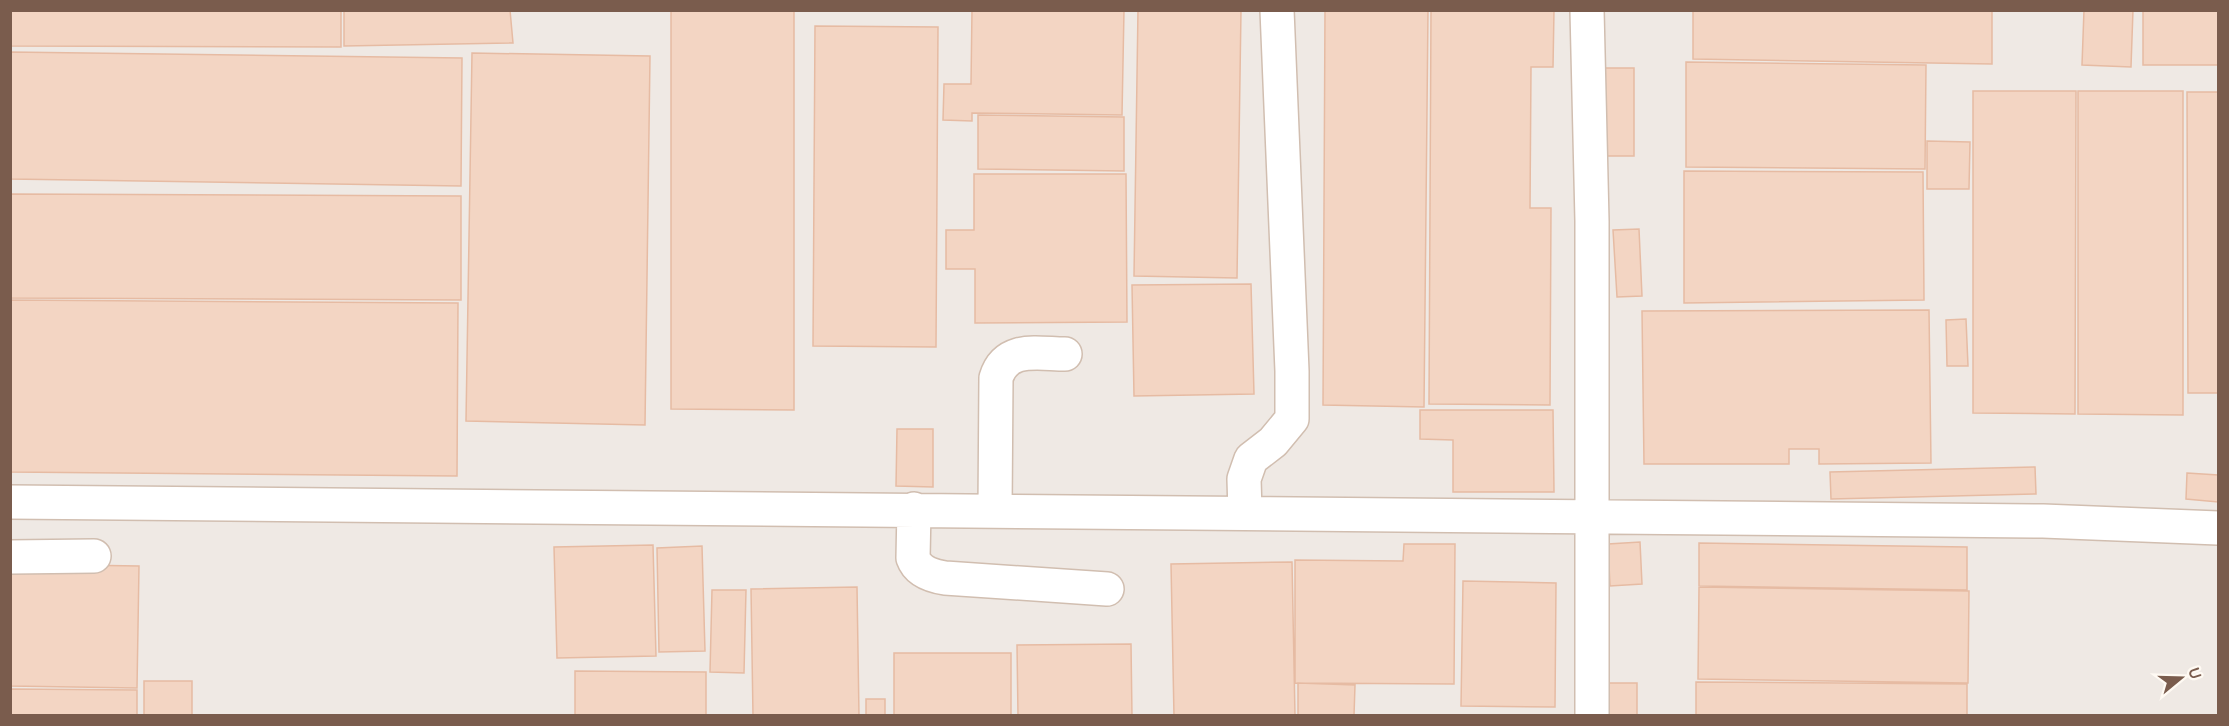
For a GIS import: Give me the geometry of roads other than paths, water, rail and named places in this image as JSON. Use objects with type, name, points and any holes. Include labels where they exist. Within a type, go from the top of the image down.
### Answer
[{"type":"street","points":[[1245,512],[1244,479],[1251,459],[1273,442],[1292,419],[1277,10]]},
{"type":"street","points":[[1587,10],[1592,221],[1592,716]]},
{"type":"street","points":[[995,510],[996,378],[998,371],[1007,360],[1018,354],[1065,354]]},
{"type":"street","points":[[10,502],[2043,521],[2218,528]]},
{"type":"street","points":[[914,509],[913,558],[915,564],[927,573],[945,578],[1107,590]]},
{"type":"street","points":[[10,557],[94,556]]}]
